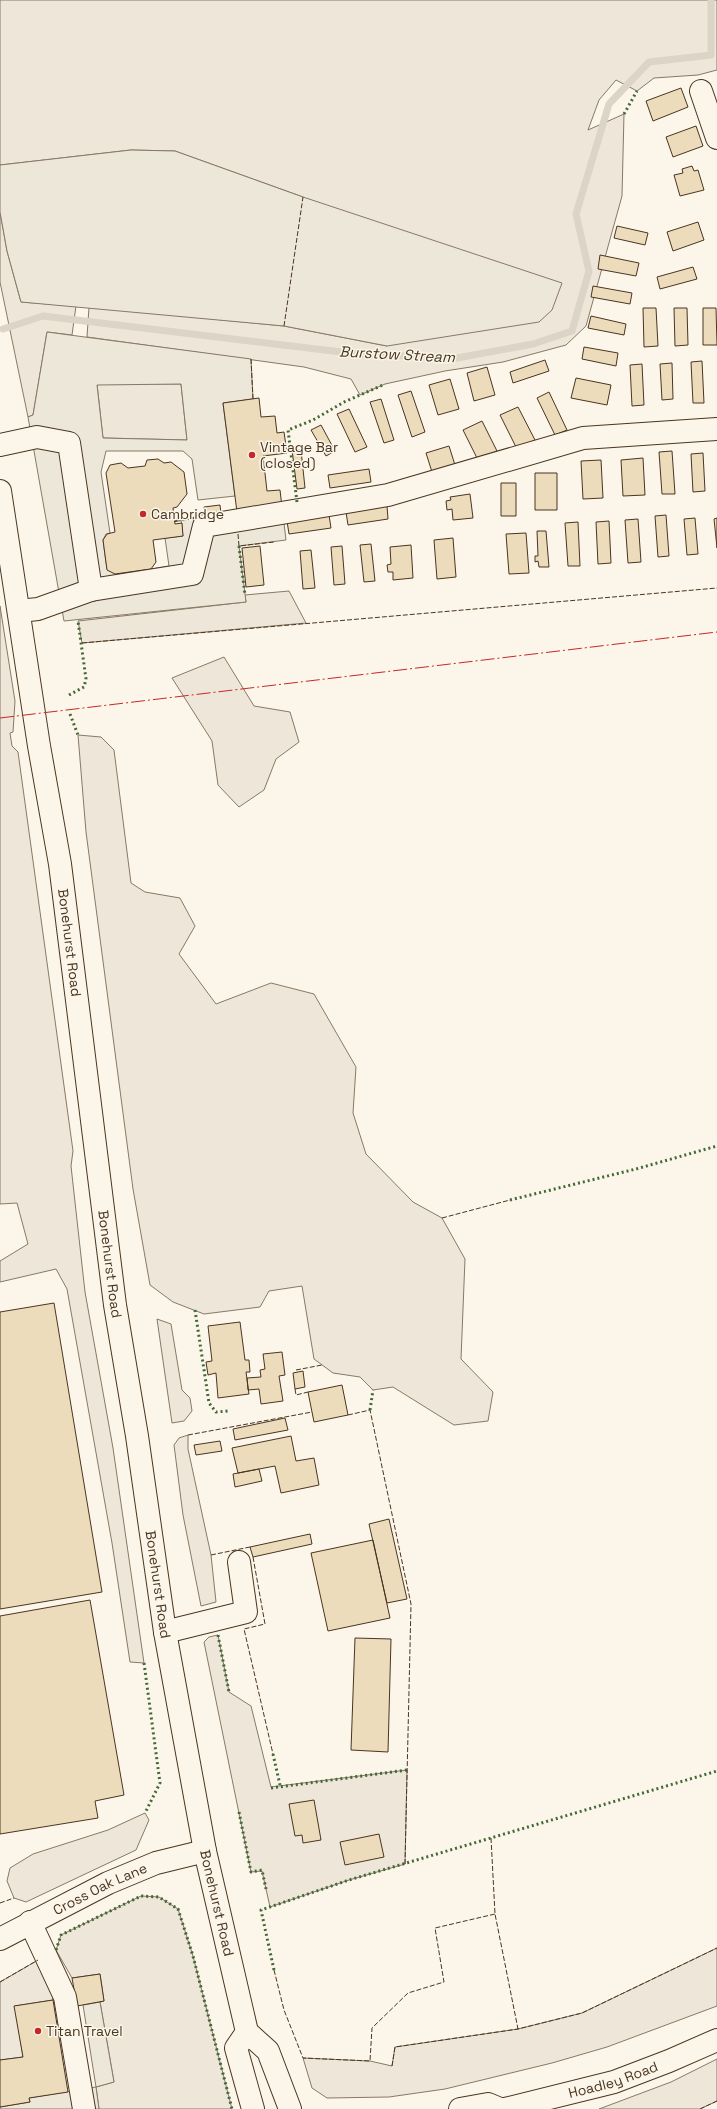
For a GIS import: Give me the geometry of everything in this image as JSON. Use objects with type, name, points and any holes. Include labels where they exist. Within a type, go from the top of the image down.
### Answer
[{"type":"main road","points":[[701,91],[717,138]]},
{"type":"main road","points":[[18,611],[38,609],[91,590],[192,574],[204,526],[388,495],[583,438],[717,430]]},
{"type":"main road","points":[[0,445],[37,437],[69,443],[91,590]]},
{"type":"main road","name":"Bonehurst Road","points":[[0,491],[18,611],[60,864],[115,1305],[137,1436],[165,1632],[205,1851],[247,2032]]},
{"type":"main road","points":[[165,1632],[187,1628],[246,1612],[239,1562]]},
{"type":"main road","name":"Cross Oak Lane","points":[[0,1939],[30,1922],[108,1883],[156,1863],[205,1851]]},
{"type":"main road","points":[[30,1922],[65,1997],[84,2109]]},
{"type":"main road","points":[[253,2109],[236,2048],[247,2032],[268,2051],[290,2109]]},
{"type":"main road","name":"Hoadley Road","points":[[505,2109],[614,2082],[669,2061],[717,2040]]},
{"type":"main road","points":[[460,2109],[488,2104],[500,2109]]},
{"type":"shaded area","points":[[0,0],[717,0],[717,70],[698,75],[654,78],[637,91],[616,80],[599,100],[588,130],[624,114],[622,196],[586,326],[566,345],[503,362],[445,371],[385,384],[360,395],[351,379],[304,367],[87,337],[89,307],[284,326],[387,346],[303,197],[175,151],[131,150],[0,165]]},
{"type":"shaded area","points":[[131,150],[175,151],[303,197],[562,283],[552,310],[539,322],[387,346],[284,326],[21,302],[7,251],[0,212],[0,165]]},
{"type":"shaded area","points":[[0,212],[7,251],[21,302],[76,306],[72,335],[47,332],[33,415],[28,417],[0,282]]},
{"type":"shaded area","points":[[47,332],[251,359],[253,399],[223,403],[235,496],[198,500],[192,459],[183,451],[106,451],[101,472],[110,533],[106,534],[103,540],[107,569],[151,569],[169,566],[165,538],[183,536],[181,520],[282,507],[286,540],[239,546],[246,602],[64,621],[28,417],[33,415]],"holes":[[[181,384],[187,440],[103,438],[97,385]]]},
{"type":"shaded area","points":[[97,384],[181,384],[187,440],[103,438]]},
{"type":"shaded area","points":[[289,591],[306,623],[82,643],[78,621],[246,602],[245,595]]},
{"type":"shaded area","points":[[0,606],[15,701],[13,732],[10,733],[12,746],[18,752],[73,1151],[71,1166],[85,1292],[113,1448],[144,1663],[130,1662],[112,1543],[67,1289],[56,1269],[0,1282],[0,1261],[28,1244],[17,1203],[0,1204]]},
{"type":"shaded area","points":[[224,657],[254,706],[290,712],[299,742],[276,759],[264,790],[239,807],[218,785],[212,741],[172,678]]},
{"type":"shaded area","points":[[78,735],[101,737],[114,750],[131,883],[145,892],[180,898],[195,926],[179,954],[216,1004],[271,983],[314,994],[356,1067],[353,1113],[366,1154],[413,1202],[442,1218],[465,1259],[461,1359],[493,1392],[488,1421],[454,1425],[393,1387],[373,1390],[360,1377],[333,1373],[314,1359],[302,1286],[269,1291],[260,1307],[204,1314],[173,1302],[150,1285],[133,1189],[86,832]]},
{"type":"shaded area","points":[[157,1319],[171,1324],[182,1390],[190,1398],[192,1411],[184,1421],[172,1423]]},
{"type":"shaded area","points":[[188,1435],[188,1449],[211,1555],[216,1602],[201,1606],[183,1515],[174,1445],[179,1438]]},
{"type":"shaded area","points":[[218,1635],[229,1692],[251,1706],[271,1787],[407,1770],[405,1864],[349,1880],[270,1907],[262,1871],[251,1872],[204,1642],[209,1637]]},
{"type":"shaded area","points":[[145,1813],[149,1820],[136,1850],[26,1902],[14,1898],[7,1881],[10,1868],[33,1854],[108,1830]]},
{"type":"shaded area","points":[[141,1896],[159,1897],[178,1909],[193,1956],[232,2109],[99,2109],[96,2087],[114,2082],[100,2002],[104,2001],[100,1974],[72,1978],[56,1950],[61,1935]]},
{"type":"shaded area","points":[[717,1948],[717,2006],[607,2047],[552,2063],[445,2089],[389,2097],[327,2098],[312,2088],[303,2058],[370,2061],[392,2066],[395,2047],[518,2029],[582,2013]]},
{"type":"shaded area","points":[[38,1960],[49,1975],[53,2000],[15,2006],[23,2057],[0,2060],[0,1982]]},
{"type":"shaded area","points":[[100,2002],[114,2082],[96,2087],[83,2005]]},
{"type":"shaded area","points":[[717,2059],[717,2101],[700,2109],[599,2109],[671,2082]]},
{"type":"shaded area","points":[[96,2087],[99,2109],[0,2109],[0,2107],[30,2102],[29,2098]]},
{"type":"building","points":[[681,88],[688,107],[653,121],[646,101]]},
{"type":"building","points":[[696,126],[703,146],[673,157],[666,137]]},
{"type":"building","points":[[692,166],[694,171],[698,170],[704,190],[680,196],[674,175],[683,173],[682,169]]},
{"type":"building","points":[[698,222],[704,240],[673,251],[667,232]]},
{"type":"building","points":[[617,226],[648,233],[645,245],[614,238]]},
{"type":"building","points":[[600,255],[639,263],[636,276],[598,269]]},
{"type":"building","points":[[693,267],[697,279],[660,289],[657,277]]},
{"type":"building","points":[[593,286],[632,293],[630,304],[591,297]]},
{"type":"building","points":[[643,308],[656,308],[658,346],[644,347]]},
{"type":"building","points":[[674,308],[687,308],[688,345],[675,346]]},
{"type":"building","points":[[703,308],[716,308],[717,345],[703,345]]},
{"type":"building","points":[[591,316],[626,324],[624,335],[588,328]]},
{"type":"building","points":[[584,347],[618,353],[616,366],[582,359]]},
{"type":"building","points":[[545,360],[549,371],[513,383],[510,372]]},
{"type":"building","points":[[702,361],[704,403],[693,403],[691,362]]},
{"type":"building","points":[[672,363],[673,399],[662,400],[660,364]]},
{"type":"building","points":[[642,364],[644,405],[632,406],[630,365]]},
{"type":"building","points":[[487,367],[495,395],[474,401],[467,373]]},
{"type":"building","points":[[576,378],[611,385],[607,405],[571,398]]},
{"type":"building","points":[[450,379],[459,409],[438,415],[429,385]]},
{"type":"building","points":[[411,391],[425,432],[412,437],[398,395]]},
{"type":"building","points":[[549,392],[567,430],[555,435],[537,398]]},
{"type":"building","name":"Vintage Bar (closed)","points":[[259,398],[261,417],[275,416],[277,433],[284,432],[287,453],[263,456],[267,491],[280,490],[282,507],[237,512],[223,403]]},
{"type":"building","points":[[381,399],[394,440],[384,443],[370,402]]},
{"type":"building","points":[[518,407],[535,440],[517,449],[500,415]]},
{"type":"building","points":[[349,409],[367,447],[355,452],[337,414]]},
{"type":"building","points":[[482,421],[497,451],[478,460],[463,430]]},
{"type":"building","points":[[321,425],[335,451],[326,456],[311,430]]},
{"type":"building","points":[[449,446],[455,465],[432,472],[426,453]]},
{"type":"building","points":[[292,450],[301,450],[305,488],[297,489]]},
{"type":"building","points":[[672,451],[675,494],[662,494],[659,452]]},
{"type":"building","points":[[703,453],[705,491],[693,492],[691,454]]},
{"type":"building","points":[[643,458],[645,495],[623,496],[621,460]]},
{"type":"building","name":"Cambridge","points":[[158,459],[164,463],[171,462],[184,472],[187,494],[177,507],[173,508],[175,524],[182,523],[183,536],[153,540],[156,562],[151,569],[115,574],[107,570],[103,540],[107,534],[115,532],[106,473],[110,465],[121,463],[128,468],[145,466],[147,460]]},
{"type":"building","points":[[601,460],[603,498],[583,499],[581,461]]},
{"type":"building","points":[[369,469],[371,482],[330,488],[328,475]]},
{"type":"building","points":[[535,473],[557,473],[557,510],[535,510]]},
{"type":"building","points":[[501,483],[516,483],[516,516],[501,516]]},
{"type":"building","points":[[470,494],[473,518],[453,520],[452,509],[447,510],[446,501],[451,500],[450,497]]},
{"type":"building","points":[[220,505],[221,514],[205,516],[204,507]]},
{"type":"building","points":[[387,506],[388,519],[348,525],[346,512]]},
{"type":"building","points":[[329,515],[331,528],[289,534],[287,521]]},
{"type":"building","points":[[666,515],[669,556],[658,557],[655,516]]},
{"type":"building","points":[[695,518],[698,554],[687,555],[684,519]]},
{"type":"building","points":[[717,518],[717,548],[714,519]]},
{"type":"building","points":[[638,519],[641,562],[628,563],[625,520]]},
{"type":"building","points":[[609,521],[611,563],[598,564],[596,522]]},
{"type":"building","points":[[578,522],[580,566],[568,566],[565,523]]},
{"type":"building","points":[[537,531],[546,531],[549,567],[539,567],[538,561],[535,562],[535,556],[538,556]]},
{"type":"building","points":[[526,533],[529,573],[509,574],[506,534]]},
{"type":"building","points":[[453,538],[456,577],[437,579],[434,540]]},
{"type":"building","points":[[371,544],[375,581],[364,582],[360,545]]},
{"type":"building","points":[[411,545],[413,578],[393,580],[393,572],[388,572],[387,565],[391,564],[390,547]]},
{"type":"building","points":[[260,546],[264,585],[246,587],[242,548]]},
{"type":"building","points":[[342,546],[345,584],[334,585],[331,547]]},
{"type":"building","points":[[311,550],[315,588],[303,589],[300,551]]},
{"type":"building","points":[[54,1303],[102,1592],[0,1609],[0,1312]]},
{"type":"building","points":[[240,1322],[245,1360],[249,1360],[250,1372],[246,1372],[249,1394],[218,1398],[216,1373],[208,1375],[206,1362],[212,1361],[208,1326]]},
{"type":"building","points":[[282,1352],[285,1375],[279,1376],[283,1401],[261,1404],[259,1389],[248,1390],[247,1378],[261,1377],[260,1370],[265,1369],[263,1354]]},
{"type":"building","points":[[303,1371],[305,1387],[295,1389],[293,1373]]},
{"type":"building","points":[[342,1385],[348,1415],[314,1422],[308,1392]]},
{"type":"building","points":[[285,1418],[288,1430],[235,1440],[233,1429]]},
{"type":"building","points":[[291,1436],[296,1461],[314,1458],[319,1485],[281,1493],[275,1466],[238,1473],[232,1448]]},
{"type":"building","points":[[220,1441],[222,1451],[196,1455],[194,1445]]},
{"type":"building","points":[[259,1469],[262,1481],[235,1487],[233,1474]]},
{"type":"building","points":[[389,1519],[407,1599],[387,1603],[369,1524]]},
{"type":"building","points":[[310,1534],[312,1544],[253,1557],[250,1547]]},
{"type":"building","points":[[373,1540],[390,1618],[328,1631],[311,1553]]},
{"type":"building","points":[[90,1600],[124,1795],[95,1801],[98,1818],[0,1834],[0,1616]]},
{"type":"building","points":[[355,1638],[391,1639],[388,1752],[351,1750]]},
{"type":"building","points":[[314,1800],[321,1840],[303,1843],[302,1835],[295,1836],[289,1804]]},
{"type":"building","points":[[379,1834],[384,1857],[345,1865],[340,1842]]},
{"type":"building","points":[[100,1974],[104,2001],[77,2006],[72,1978]]},
{"type":"building","name":"Titan Travel","points":[[53,2000],[68,2092],[29,2098],[30,2102],[0,2107],[0,2060],[23,2057],[14,2006]]},
{"type":"waterway","name":"Burstow Stream","points":[[3,329],[43,316],[358,354],[457,358],[533,344],[572,331],[589,271],[576,214],[609,104],[649,62],[711,55],[711,0]]},
{"type":"hedge","points":[[624,114],[637,91]]},
{"type":"hedge","points":[[297,502],[288,430],[313,420],[344,402],[385,384]]},
{"type":"hedge","points":[[239,546],[245,595]]},
{"type":"hedge","points":[[69,695],[84,687],[86,679],[78,621]]},
{"type":"hedge","points":[[70,714],[78,735]]},
{"type":"hedge","points":[[510,1200],[636,1169],[717,1146]]},
{"type":"hedge","points":[[195,1310],[209,1403],[216,1412],[228,1411]]},
{"type":"hedge","points":[[370,1410],[373,1390]]},
{"type":"hedge","points":[[218,1635],[229,1692]]},
{"type":"hedge","points":[[144,1663],[160,1783],[145,1813]]},
{"type":"hedge","points":[[273,1754],[280,1785]]},
{"type":"hedge","points":[[271,1788],[407,1770]]},
{"type":"hedge","points":[[274,1970],[261,1910],[349,1880],[717,1771]]},
{"type":"hedge","points":[[239,1812],[251,1872],[262,1870],[266,1889]]},
{"type":"hedge","points":[[56,1950],[61,1935],[141,1896],[159,1897],[178,1909],[193,1956],[232,2109]]},
{"type":"fence","points":[[284,326],[303,197]]},
{"type":"fence","points":[[251,359],[253,399]]},
{"type":"fence","points":[[238,534],[239,546],[274,542]]},
{"type":"fence","points":[[82,643],[717,588]]},
{"type":"fence","points":[[442,1218],[510,1200]]},
{"type":"fence","points":[[296,1370],[322,1365]]},
{"type":"fence","points":[[295,1389],[296,1395],[308,1392]]},
{"type":"fence","points":[[348,1415],[370,1410],[411,1604],[405,1864]]},
{"type":"fence","points":[[188,1435],[312,1412]]},
{"type":"fence","points":[[211,1555],[250,1547]]},
{"type":"fence","points":[[253,1557],[265,1624],[244,1629],[273,1754]]},
{"type":"fence","points":[[491,1838],[495,1914],[518,2029]]},
{"type":"fence","points":[[0,1903],[14,1898]]},
{"type":"fence","points":[[274,1970],[284,2010],[303,2058],[370,2061],[372,2028],[408,1993],[444,1982],[435,1928],[495,1914]]},
{"type":"fence","points":[[392,2066],[395,2047],[518,2029],[582,2013],[717,1948]]},
{"type":"fence","points":[[0,1982],[38,1960]]},
{"type":"fence","points":[[700,2109],[717,2101]]},
{"type":"wall","points":[[175,521],[199,517]]},
{"type":"power","points":[[0,718],[717,632]]},
{"type":"place","name":"Vintage Bar (closed)","points":[[252,455]]},
{"type":"place","name":"Cambridge","points":[[143,514]]},
{"type":"place","name":"Titan Travel","points":[[38,2031]]}]
